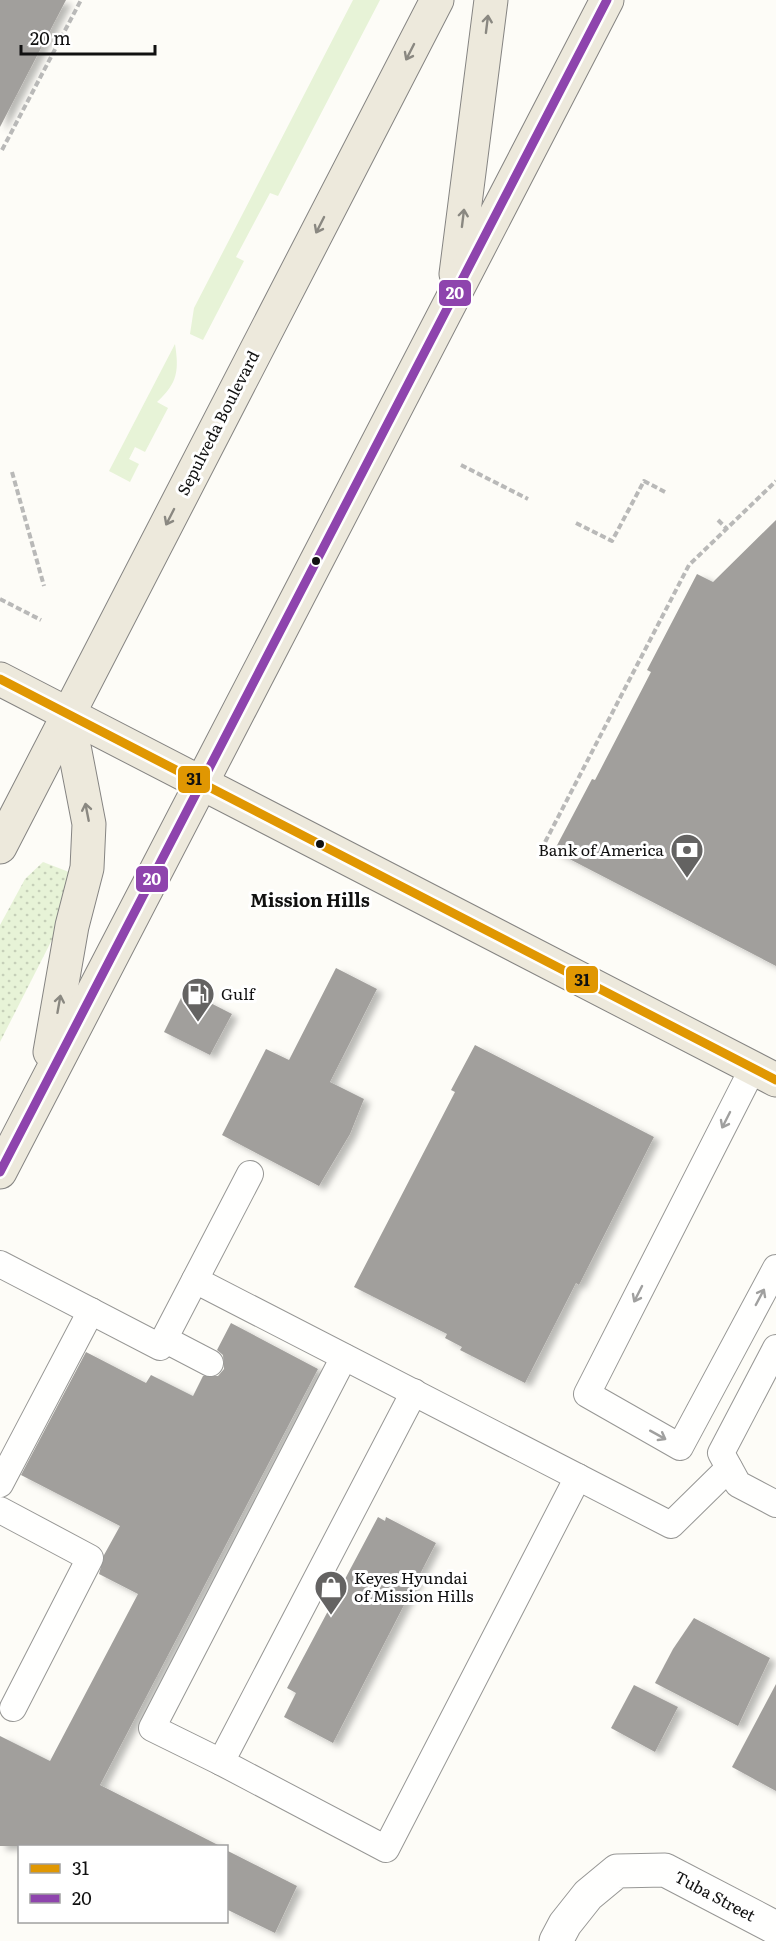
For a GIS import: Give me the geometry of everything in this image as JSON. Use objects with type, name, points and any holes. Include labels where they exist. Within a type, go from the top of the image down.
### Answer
[{"type":"main road","name":"Sepulveda Boulevard","points":[[0,847],[437,0]]},
{"type":"main road","points":[[453,297],[491,0]]},
{"type":"main road","points":[[0,1172],[45,1082],[203,784],[607,0]]},
{"type":"main road","points":[[0,679],[764,1074]]},
{"type":"main road","points":[[45,1082],[87,857],[89,824],[68,715]]},
{"type":"street","name":"Tuba Street","points":[[556,1941],[565,1924],[588,1895],[617,1871],[665,1870],[776,1928]]},
{"type":"lane","points":[[764,1074],[586,1394],[680,1447],[776,1268]]},
{"type":"lane","points":[[0,1264],[160,1347],[250,1174]]},
{"type":"lane","points":[[195,1280],[671,1525],[729,1468]]},
{"type":"lane","points":[[0,1484],[91,1311]]},
{"type":"lane","points":[[164,1339],[210,1363]]},
{"type":"lane","points":[[776,1347],[721,1453],[738,1484],[776,1504]]},
{"type":"lane","points":[[344,1357],[306,1413],[152,1728],[386,1849],[578,1477]]},
{"type":"lane","points":[[221,1762],[414,1392]]},
{"type":"lane","points":[[0,1510],[90,1558],[13,1708]]},
{"type":"path","points":[[2,150],[81,0]]},
{"type":"path","points":[[461,465],[528,499]]},
{"type":"path","points":[[12,472],[44,586]]},
{"type":"path","points":[[576,523],[612,542],[644,481],[665,492]]},
{"type":"path","points":[[540,850],[689,565],[776,481]]},
{"type":"path","points":[[718,520],[727,529]]},
{"type":"path","points":[[0,599],[41,620]]},
{"type":"green space","points":[[353,0],[380,0],[278,196],[270,193],[236,257],[244,261],[203,340],[190,334],[194,308]]},
{"type":"green space","points":[[175,344],[177,369],[175,376],[169,389],[157,402],[168,408],[145,452],[135,447],[129,459],[139,464],[130,482],[109,471]]},
{"type":"green space","points":[[43,862],[69,872],[60,924],[0,1042],[0,925],[25,879]]},
{"type":"building","points":[[0,0],[66,0],[0,127]]},
{"type":"building","points":[[776,520],[776,966],[554,851],[592,779],[595,780],[651,672],[647,670],[697,574],[713,582]]},
{"type":"building","points":[[336,968],[377,989],[330,1082],[364,1099],[350,1134],[319,1186],[222,1135],[266,1049],[289,1060]]},
{"type":"building","points":[[185,990],[232,1014],[210,1055],[164,1032]]},
{"type":"building","points":[[475,1045],[654,1137],[579,1285],[576,1283],[525,1383],[460,1350],[462,1347],[445,1338],[447,1334],[354,1287],[455,1092],[451,1090]]},
{"type":"building","points":[[231,1323],[318,1369],[100,1785],[218,1845],[0,1846],[0,1736],[50,1761],[138,1594],[99,1574],[104,1555],[120,1526],[21,1475],[86,1352],[146,1383],[151,1375],[193,1396],[203,1376],[218,1376],[224,1369],[223,1355],[217,1350]]},
{"type":"building","points":[[378,1517],[385,1521],[386,1517],[436,1543],[333,1743],[284,1717],[296,1693],[287,1688]]},
{"type":"building","points":[[694,1618],[770,1658],[738,1726],[655,1683],[673,1649]]},
{"type":"building","points":[[776,1684],[776,1791],[732,1767]]},
{"type":"building","points":[[634,1685],[678,1707],[655,1752],[611,1728]]},
{"type":"building","points":[[228,1851],[297,1886],[275,1933],[228,1910]]},
{"type":"transit line","name":"20","points":[[0,1172],[607,0]]},
{"type":"transit line","name":"31","points":[[0,679],[776,1080]]},
{"type":"place","name":"Bank of America","points":[[687,879]]},
{"type":"place","name":"Gulf","points":[[198,1023]]},
{"type":"place","name":"Keyes Hyundai of Mission Hills","points":[[331,1616]]},
{"type":"district","name":"Mission Hills","points":[[310,901]]}]
